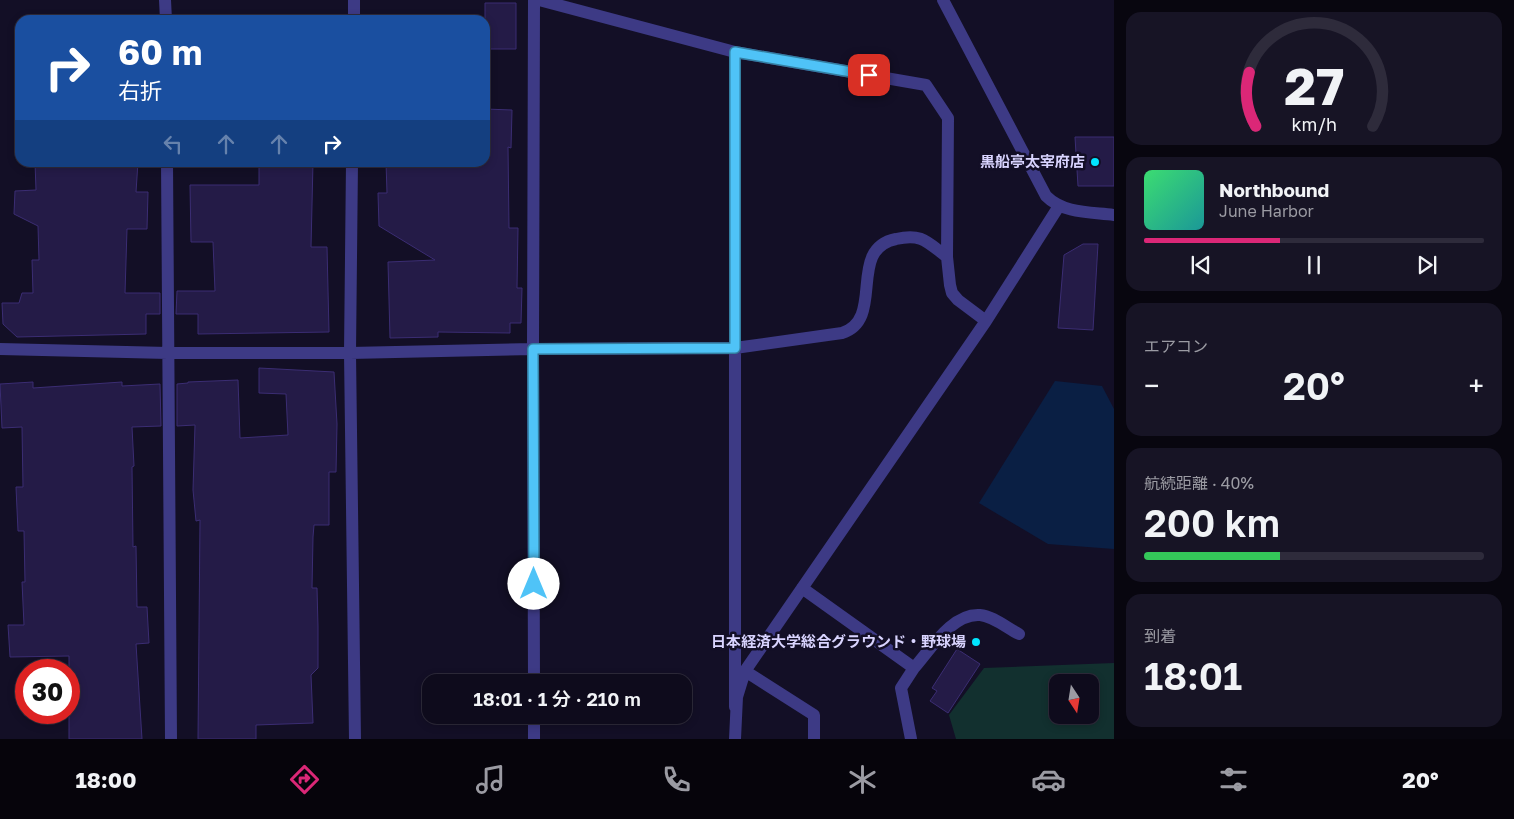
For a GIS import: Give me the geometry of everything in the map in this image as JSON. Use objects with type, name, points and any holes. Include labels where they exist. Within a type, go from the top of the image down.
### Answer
[{"type":"street","points":[[165,0],[166,15]]},
{"type":"street","points":[[354,0],[354,15]]},
{"type":"street","points":[[534,0],[534,674]]},
{"type":"street","points":[[539,0],[735,52],[926,86],[948,118],[947,257],[948,277],[952,293],[958,300],[986,321]]},
{"type":"street","points":[[943,0],[1046,196],[1060,206],[1070,210],[1114,215]]},
{"type":"street","points":[[735,52],[735,739]]},
{"type":"street","points":[[167,167],[171,739]]},
{"type":"street","points":[[352,167],[350,354],[355,739]]},
{"type":"street","points":[[735,707],[745,671],[986,321],[1060,206]]},
{"type":"street","points":[[0,349],[168,353],[350,354],[533,349],[735,348],[852,330],[862,317],[871,258],[879,246],[888,240],[911,236],[922,238],[947,257]]},
{"type":"street","points":[[802,588],[914,668]]},
{"type":"street","points":[[911,739],[901,688],[914,668],[952,624],[961,618],[981,615],[1019,634]]},
{"type":"street","points":[[745,671],[814,715],[814,739]]},
{"type":"street","points":[[534,724],[534,739]]},
{"type":"green space","points":[[1114,663],[1114,739],[956,739],[949,715],[984,668]]},
{"type":"water","points":[[1055,381],[1102,386],[1114,409],[1114,549],[1048,544],[979,503]]},
{"type":"building","points":[[485,3],[516,3],[516,49],[490,49],[490,15],[485,15]]},
{"type":"building","points":[[490,109],[512,110],[511,148],[508,147],[509,228],[518,228],[517,288],[522,288],[521,323],[510,323],[510,333],[438,332],[438,337],[390,338],[388,262],[435,260],[379,226],[378,193],[387,193],[386,167],[490,167]]},
{"type":"building","name":"黒船亭太宰府店","points":[[1075,137],[1114,137],[1114,186],[1078,186]]},
{"type":"building","points":[[35,167],[138,167],[136,192],[148,192],[147,229],[127,229],[125,293],[160,293],[160,314],[146,314],[146,334],[17,337],[3,324],[2,303],[19,303],[22,293],[33,293],[32,260],[39,260],[38,226],[14,214],[15,191],[36,190]]},
{"type":"building","points":[[259,167],[313,167],[311,247],[327,247],[329,332],[198,334],[198,314],[176,314],[177,291],[215,291],[213,242],[191,242],[190,185],[259,185]]},
{"type":"building","points":[[1083,244],[1098,244],[1093,330],[1058,328],[1064,255]]},
{"type":"building","points":[[259,368],[334,372],[337,424],[336,472],[329,472],[329,525],[314,525],[313,537],[312,588],[317,588],[318,668],[311,675],[313,723],[256,725],[256,739],[198,739],[200,520],[196,521],[193,490],[195,425],[177,426],[177,384],[238,380],[240,438],[288,435],[286,394],[259,393]]},
{"type":"building","points":[[33,382],[33,388],[122,382],[122,386],[160,384],[161,426],[132,427],[134,466],[132,467],[133,547],[136,546],[137,607],[147,607],[149,643],[136,644],[142,739],[69,739],[69,724],[80,724],[80,659],[69,659],[69,656],[10,657],[8,625],[24,625],[22,582],[25,582],[24,531],[18,531],[16,487],[23,487],[22,427],[2,428],[0,384]]},
{"type":"building","points":[[957,649],[980,664],[948,713],[930,701],[937,691],[932,688]]},
{"type":"place","name":"黒船亭太宰府店","points":[[1095,162]]},
{"type":"place","name":"日本経済大学総合グラウンド・野球場","points":[[976,642]]},
{"type":"route","points":[[534,584],[533,349],[735,348],[735,52],[869,75]]}]
